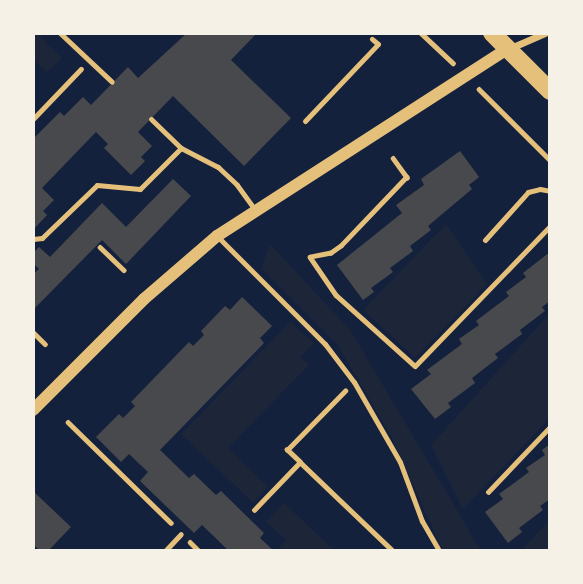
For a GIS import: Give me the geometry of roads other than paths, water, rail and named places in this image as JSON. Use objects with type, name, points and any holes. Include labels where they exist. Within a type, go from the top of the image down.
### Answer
[{"type":"main road","points":[[492,33],[550,91]]},
{"type":"street","points":[[33,410],[144,299],[218,236],[507,49],[545,33]]},
{"type":"lane","points":[[60,33],[112,82]]},
{"type":"lane","points":[[305,121],[378,44],[372,39]]},
{"type":"lane","points":[[151,119],[181,148],[218,167],[237,185],[255,210]]},
{"type":"lane","points":[[33,239],[42,238],[97,186],[140,189],[181,148]]},
{"type":"lane","points":[[485,240],[528,192],[540,188],[550,191]]},
{"type":"lane","points":[[218,236],[325,344],[354,382],[400,462],[422,521],[439,551]]},
{"type":"lane","points":[[165,551],[181,534]]}]
